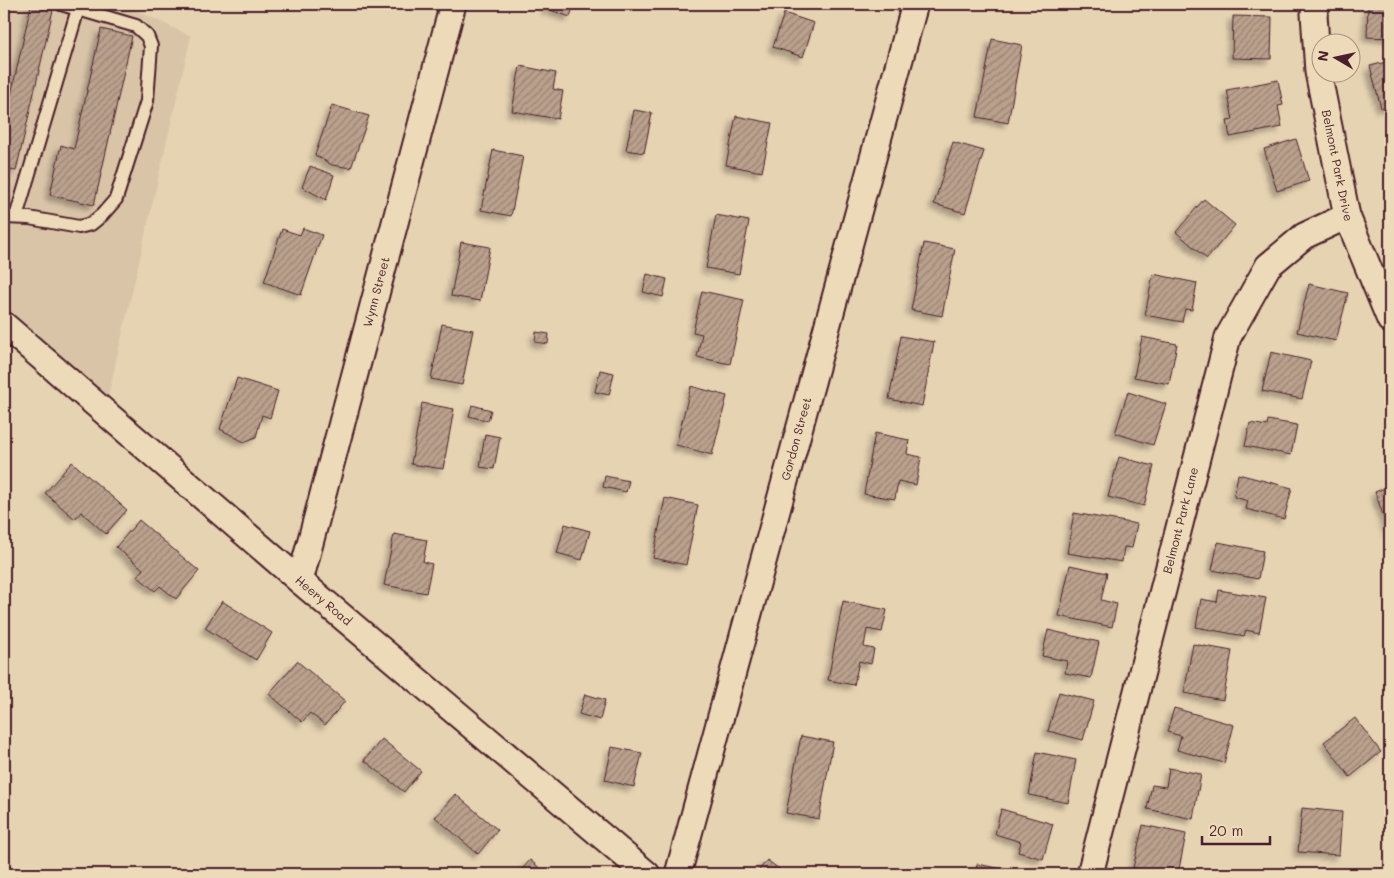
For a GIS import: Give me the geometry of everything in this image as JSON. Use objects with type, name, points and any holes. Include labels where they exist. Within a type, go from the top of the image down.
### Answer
[{"type":"street","name":"Wynn Street","points":[[300,582],[453,4]]},
{"type":"street","name":"Gordon Street","points":[[678,874],[915,4]]},
{"type":"street","name":"Belmont Park Drive","points":[[1316,4],[1314,14],[1318,72],[1347,216],[1390,320]]},
{"type":"street","name":"Belmont Park Lane","points":[[1090,874],[1228,337],[1268,266],[1304,236],[1347,216]]},
{"type":"street","name":"Heery Road","points":[[4,325],[300,582],[647,874]]},
{"type":"lane","points":[[61,4],[78,8],[136,26],[147,36],[151,46],[151,68],[144,109],[116,199],[91,224],[79,227],[10,217],[78,8]]},
{"type":"shaded area","points":[[4,4],[122,4],[191,36],[106,405],[4,323]]},
{"type":"building","points":[[546,4],[574,4],[570,17],[545,8]]},
{"type":"building","points":[[1368,4],[1390,4],[1390,38],[1367,37]]},
{"type":"building","points":[[31,5],[53,10],[16,171],[4,169],[4,126]]},
{"type":"building","points":[[784,13],[814,23],[803,57],[773,47]]},
{"type":"building","points":[[1233,16],[1272,17],[1271,59],[1232,58]]},
{"type":"building","points":[[101,29],[132,36],[94,205],[50,195],[61,145],[74,149]]},
{"type":"building","points":[[992,39],[1022,45],[1008,123],[977,117]]},
{"type":"building","points":[[1390,61],[1390,106],[1381,108],[1370,66]]},
{"type":"building","points":[[520,66],[556,73],[553,89],[563,91],[558,119],[512,111]]},
{"type":"building","points":[[1278,80],[1283,105],[1278,106],[1282,127],[1230,137],[1227,121],[1233,120],[1227,90]]},
{"type":"building","points":[[332,105],[369,116],[351,168],[332,165],[315,155]]},
{"type":"building","points":[[634,110],[652,113],[644,153],[626,150]]},
{"type":"building","points":[[736,116],[772,123],[762,172],[726,165]]},
{"type":"building","points":[[1296,139],[1309,181],[1277,191],[1264,149]]},
{"type":"building","points":[[953,142],[984,151],[965,213],[934,204]]},
{"type":"building","points":[[493,150],[523,156],[511,216],[481,210]]},
{"type":"building","points":[[310,166],[334,175],[326,200],[302,187]]},
{"type":"building","points":[[1204,199],[1235,225],[1207,259],[1176,232]]},
{"type":"building","points":[[716,215],[749,221],[739,274],[706,268]]},
{"type":"building","points":[[303,228],[322,235],[301,295],[264,282],[282,229],[300,235]]},
{"type":"building","points":[[461,242],[490,247],[480,301],[451,296]]},
{"type":"building","points":[[924,243],[955,249],[942,316],[911,310]]},
{"type":"building","points":[[647,274],[667,279],[663,297],[643,292]]},
{"type":"building","points":[[1153,274],[1197,283],[1192,310],[1185,309],[1182,322],[1145,315]]},
{"type":"building","points":[[1309,284],[1348,293],[1336,341],[1297,332]]},
{"type":"building","points":[[702,291],[744,300],[730,364],[697,357],[702,334],[693,332]]},
{"type":"building","points":[[442,324],[473,330],[462,385],[431,379]]},
{"type":"building","points":[[536,332],[549,334],[548,344],[535,342]]},
{"type":"building","points":[[901,336],[934,342],[922,406],[889,399]]},
{"type":"building","points":[[1142,337],[1177,344],[1169,384],[1134,377]]},
{"type":"building","points":[[1271,352],[1311,361],[1302,399],[1262,391]]},
{"type":"building","points":[[600,370],[614,373],[609,395],[595,392]]},
{"type":"building","points":[[237,378],[278,391],[270,418],[262,415],[256,437],[244,442],[220,429]]},
{"type":"building","points":[[691,386],[727,396],[712,455],[676,445]]},
{"type":"building","points":[[1128,392],[1166,404],[1153,445],[1115,433]]},
{"type":"building","points":[[422,403],[454,409],[443,469],[411,464]]},
{"type":"building","points":[[472,405],[491,410],[488,421],[469,416]]},
{"type":"building","points":[[1268,420],[1297,425],[1291,455],[1245,446],[1250,423],[1267,426]]},
{"type":"building","points":[[875,433],[909,440],[907,454],[921,457],[916,485],[898,481],[895,499],[864,494]]},
{"type":"building","points":[[485,434],[500,437],[494,469],[480,467]]},
{"type":"building","points":[[1119,457],[1154,466],[1144,506],[1108,497]]},
{"type":"building","points":[[72,462],[127,510],[106,534],[81,512],[75,519],[45,493]]},
{"type":"building","points":[[1238,474],[1292,488],[1284,519],[1246,509],[1248,501],[1234,497]]},
{"type":"building","points":[[605,476],[629,481],[626,492],[603,487]]},
{"type":"building","points":[[1390,486],[1390,532],[1389,532],[1375,492]]},
{"type":"building","points":[[665,498],[698,505],[686,565],[653,558]]},
{"type":"building","points":[[1074,513],[1137,524],[1132,548],[1124,547],[1122,562],[1067,553]]},
{"type":"building","points":[[139,520],[199,571],[176,599],[160,586],[155,591],[137,576],[143,569],[116,547]]},
{"type":"building","points":[[565,524],[590,531],[582,560],[557,553]]},
{"type":"building","points":[[394,534],[427,540],[423,562],[432,564],[426,593],[384,585]]},
{"type":"building","points":[[1218,542],[1263,551],[1258,579],[1212,570]]},
{"type":"building","points":[[1070,565],[1107,573],[1101,600],[1117,604],[1112,627],[1059,616]]},
{"type":"building","points":[[1219,590],[1266,598],[1259,633],[1246,630],[1244,636],[1196,627],[1201,599],[1217,602]]},
{"type":"building","points":[[222,601],[272,633],[256,660],[205,628]]},
{"type":"building","points":[[843,601],[887,610],[882,632],[867,629],[864,647],[874,649],[871,664],[859,661],[854,685],[828,680]]},
{"type":"building","points":[[1048,630],[1099,642],[1091,678],[1065,673],[1067,661],[1042,656]]},
{"type":"building","points":[[1193,644],[1232,651],[1223,700],[1184,693]]},
{"type":"building","points":[[297,661],[345,701],[325,725],[310,713],[302,722],[269,694]]},
{"type":"building","points":[[1059,692],[1094,701],[1083,740],[1048,731]]},
{"type":"building","points":[[585,694],[605,700],[600,720],[579,714]]},
{"type":"building","points":[[1174,708],[1234,725],[1224,763],[1177,750],[1181,736],[1167,732]]},
{"type":"building","points":[[1355,718],[1381,752],[1350,777],[1324,742]]},
{"type":"building","points":[[801,736],[833,742],[819,819],[786,813]]},
{"type":"building","points":[[382,739],[421,771],[404,792],[364,760]]},
{"type":"building","points":[[612,747],[642,753],[634,787],[605,780]]},
{"type":"building","points":[[1037,752],[1076,760],[1068,803],[1029,795]]},
{"type":"building","points":[[1169,768],[1201,774],[1193,819],[1147,809],[1152,785],[1166,787]]},
{"type":"building","points":[[455,794],[498,830],[478,854],[435,817]]},
{"type":"building","points":[[1302,808],[1342,812],[1339,855],[1298,852]]},
{"type":"building","points":[[1001,809],[1053,824],[1043,859],[1018,852],[1021,842],[995,834]]},
{"type":"building","points":[[1143,825],[1186,834],[1178,874],[1163,874],[1133,868]]},
{"type":"building","points":[[530,860],[547,874],[518,874]]},
{"type":"building","points":[[767,860],[786,874],[756,874]]},
{"type":"building","points":[[977,864],[1029,874],[975,874]]}]
